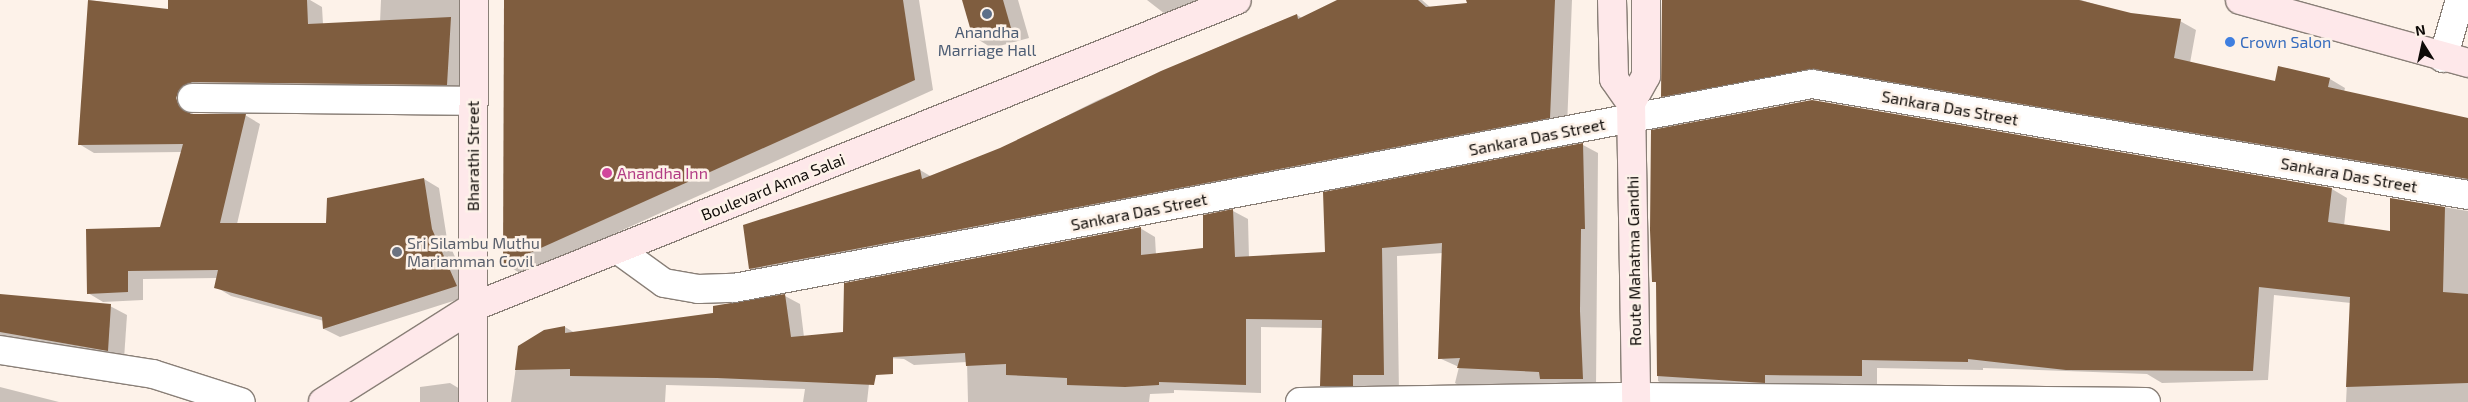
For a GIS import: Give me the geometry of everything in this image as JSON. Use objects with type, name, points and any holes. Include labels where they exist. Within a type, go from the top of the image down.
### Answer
[{"type":"street","name":"Bharathi Street","points":[[473,402],[474,0]]},
{"type":"street","name":"Boulevard Anna Salai","points":[[323,402],[473,307],[1237,0]]},
{"type":"street","points":[[1612,0],[1614,79],[1632,111]]},
{"type":"street","points":[[1632,111],[1646,76],[1646,0]]},
{"type":"street","points":[[2240,0],[2455,61],[2460,0]]},
{"type":"street","name":"Sankara Das Street","points":[[617,250],[664,282],[698,289],[734,288],[1632,111],[1812,84],[2468,195]]},
{"type":"street","points":[[192,98],[473,101]]},
{"type":"street","name":"Route Mahatma Gandhi","points":[[1632,111],[1636,399]]},
{"type":"street","points":[[0,350],[153,374],[241,402]]},
{"type":"street","points":[[1300,402],[1636,399],[2146,402]]},
{"type":"building","points":[[88,0],[168,9],[168,0],[307,0],[308,24],[451,17],[447,85],[192,82],[179,90],[176,98],[179,106],[191,114],[246,114],[220,223],[326,223],[327,198],[424,178],[432,229],[457,286],[323,329],[322,317],[214,288],[218,270],[128,271],[128,292],[87,294],[86,229],[160,227],[183,144],[78,145]]},
{"type":"building","name":"Anandha Inn","points":[[504,0],[903,0],[915,80],[503,265]]},
{"type":"building","name":"Anandha Marriage Hall","points":[[962,0],[1003,0],[1011,28],[973,38]]},
{"type":"building","points":[[1337,0],[1418,0],[1426,7],[1467,3],[1466,0],[1555,0],[1550,118],[749,269],[743,225],[920,169],[922,179],[1000,148],[1161,71],[1297,14],[1298,19]]},
{"type":"building","points":[[1662,0],[2079,0],[2131,13],[2181,19],[2174,58],[2275,81],[2278,66],[2330,78],[2328,87],[2468,118],[2468,179],[1814,69],[1661,97]]},
{"type":"building","points":[[1812,100],[2332,188],[2328,222],[2390,231],[2390,198],[2445,207],[2443,292],[2468,294],[2468,383],[2346,387],[2350,297],[2259,287],[2253,371],[2066,370],[1968,359],[1968,362],[1862,360],[1862,376],[1765,375],[1765,383],[1657,376],[1656,282],[1652,282],[1650,230],[1651,130]]},
{"type":"building","points":[[1583,143],[1585,229],[1581,229],[1580,311],[1583,379],[1540,379],[1539,372],[1457,368],[1460,358],[1438,359],[1442,243],[1382,248],[1384,375],[1353,375],[1353,386],[1320,386],[1322,320],[1246,319],[1246,385],[1159,382],[1159,385],[1125,387],[1067,385],[1067,378],[1006,375],[1006,364],[966,366],[965,353],[893,357],[893,374],[876,375],[874,385],[717,378],[570,376],[570,369],[515,370],[518,346],[544,330],[565,326],[565,333],[713,313],[713,306],[785,294],[791,337],[843,332],[844,283],[1141,227],[1141,255],[1203,248],[1203,215],[1233,209],[1235,257],[1325,252],[1323,192]]},
{"type":"building","points":[[0,294],[111,304],[108,351],[0,332]]},
{"type":"place","name":"Anandha Marriage Hall","points":[[987,14]]},
{"type":"place","name":"Crown Salon","points":[[2230,42]]},
{"type":"place","name":"Anandha Inn","points":[[607,173]]},
{"type":"place","name":"Sri Silambu Muthu Mariamman Covil","points":[[397,252]]}]
